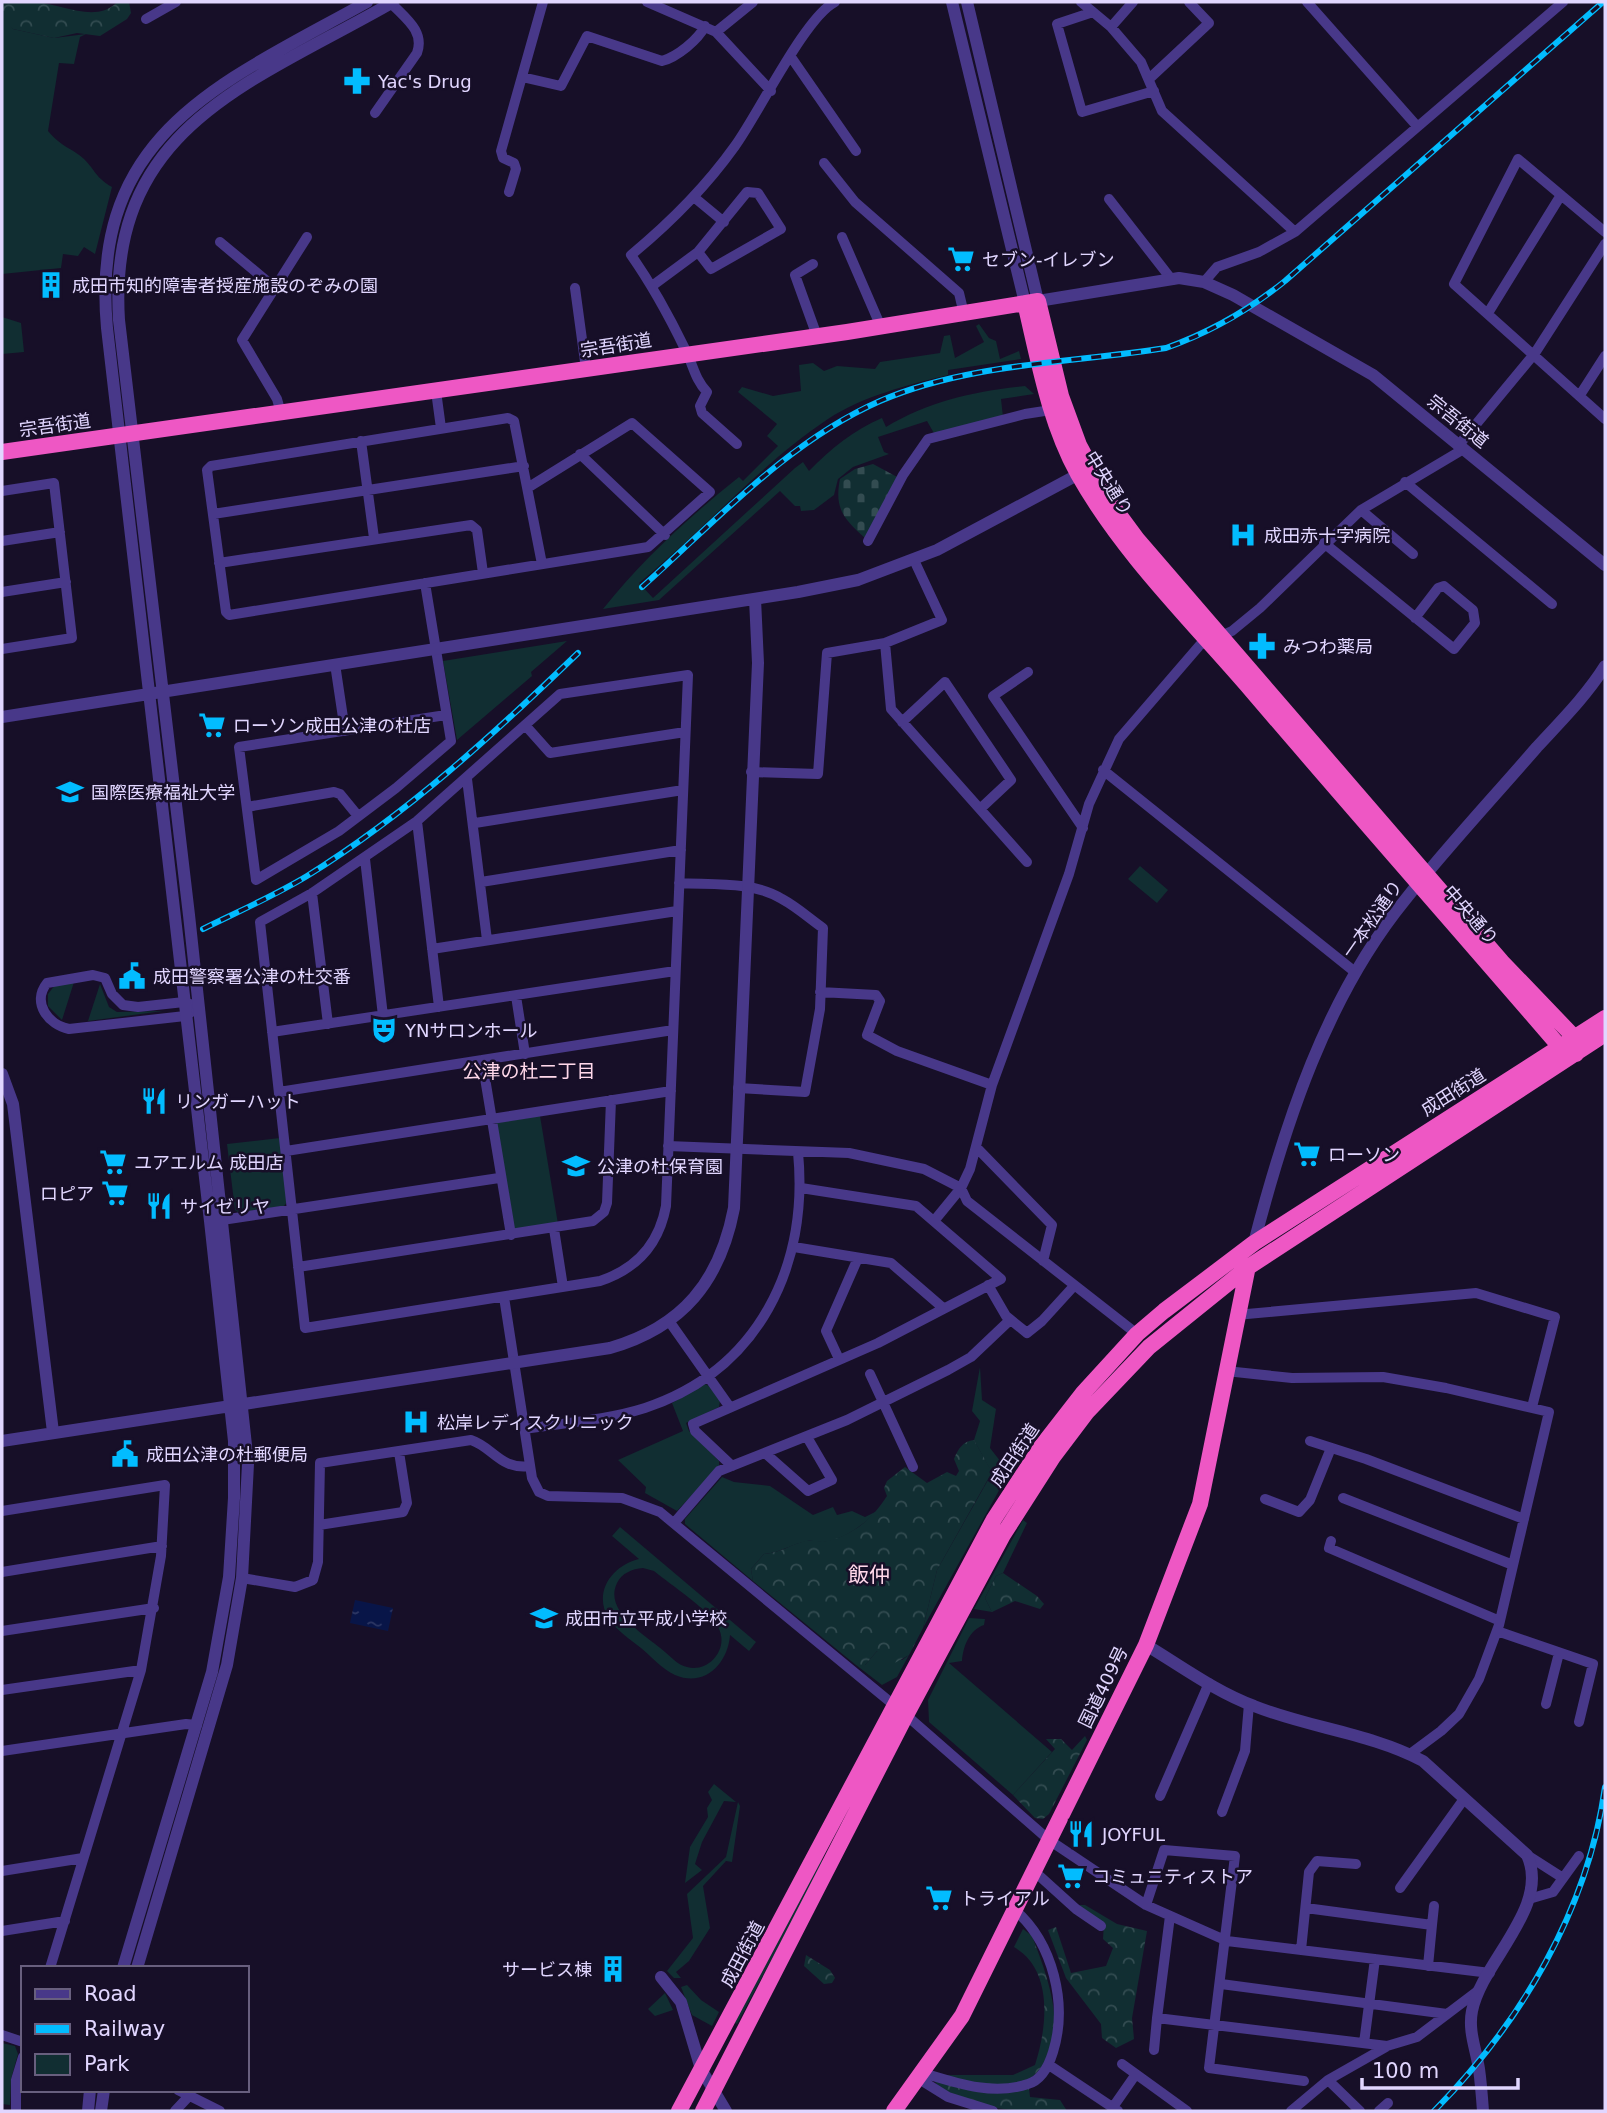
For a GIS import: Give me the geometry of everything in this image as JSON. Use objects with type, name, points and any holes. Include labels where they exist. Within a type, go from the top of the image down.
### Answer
[{"type":"highway","name":"宗吾街道","points":[[2,452],[881,327],[1032,302]]},
{"type":"highway","name":"中央通り","points":[[1032,302],[1053,402],[1079,474],[1132,554],[1215,638]]},
{"type":"highway","name":"中央通り","points":[[1053,402],[1109,501],[1215,638],[1422,878],[1560,1048],[1575,1046]]},
{"type":"highway","name":"中央通り","points":[[1422,878],[1503,962],[1575,1046]]},
{"type":"highway","name":"成田街道","points":[[679,2111],[901,1710],[1003,1535],[1053,1457],[1087,1412],[1149,1347],[1247,1268],[1575,1046],[1605,1018]]},
{"type":"highway","name":"成田街道","points":[[1575,1046],[1605,1035]]},
{"type":"highway","name":"成田街道","points":[[703,2111],[995,1519],[1041,1447],[1083,1393],[1137,1334],[1254,1243],[1560,1048]]},
{"type":"highway","name":"国道409号","points":[[894,2111],[962,2016],[1146,1645],[1200,1504],[1236,1315],[1254,1243]]},
{"type":"street","points":[[146,19],[176,2]]},
{"type":"street","points":[[138,1966],[220,1691],[242,1578],[248,1495],[243,1406],[164,693],[128,435],[106,319],[105,264],[121,202],[139,165],[174,121],[205,94],[367,2]]},
{"type":"street","points":[[124,1966],[212,1672],[227,1590],[234,1498],[230,1408],[149,695],[119,320],[118,269],[123,236],[143,184],[169,146],[217,102],[392,2],[417,31],[420,44],[417,53],[375,113]]},
{"type":"street","points":[[509,192],[516,169],[514,163],[501,155],[543,2]]},
{"type":"street","points":[[647,2],[669,6],[716,33],[771,91]]},
{"type":"street","points":[[716,33],[753,2]]},
{"type":"street","points":[[737,444],[700,410],[708,394],[698,381],[688,353],[652,286],[631,255],[695,198],[733,149],[815,16],[835,2]]},
{"type":"street","points":[[953,2],[1032,302]]},
{"type":"street","points":[[967,2],[1032,302]]},
{"type":"street","points":[[1081,2],[1133,49],[1162,111],[1295,232]]},
{"type":"street","points":[[1111,27],[1133,2]]},
{"type":"street","points":[[1149,79],[1209,23],[1189,2]]},
{"type":"street","points":[[1307,2],[1416,125]]},
{"type":"street","points":[[1204,282],[1217,267],[1259,252],[1295,232],[1416,125],[1563,2]]},
{"type":"street","points":[[1093,12],[1057,24],[1082,112],[1153,91]]},
{"type":"street","points":[[522,77],[561,86],[587,36],[662,61],[670,59],[701,35],[705,26]]},
{"type":"street","points":[[791,57],[856,152]]},
{"type":"street","points":[[1605,232],[1518,159],[1454,284],[1535,353],[1605,419]]},
{"type":"street","points":[[824,163],[855,202],[959,293],[964,314]]},
{"type":"street","points":[[652,286],[698,252],[747,192],[758,193],[781,229],[711,269],[698,252]]},
{"type":"street","points":[[1488,313],[1561,195]]},
{"type":"street","points":[[695,198],[724,222]]},
{"type":"street","points":[[1109,199],[1172,280]]},
{"type":"street","points":[[281,414],[277,399],[242,340],[307,237]]},
{"type":"street","points":[[842,237],[881,327]]},
{"type":"street","points":[[220,242],[274,287]]},
{"type":"street","points":[[934,1221],[961,1188],[976,1147],[992,1085],[1104,770],[1119,739],[1200,645],[1260,608],[1361,510],[1460,448],[1535,353],[1605,244]]},
{"type":"street","points":[[813,264],[795,275],[817,336]]},
{"type":"street","name":"宗吾街道","points":[[1032,302],[1172,280],[1204,282],[1233,295],[1373,375],[1605,565]]},
{"type":"street","points":[[575,288],[586,369]]},
{"type":"street","points":[[1580,395],[1605,356]]},
{"type":"street","points":[[436,391],[441,428]]},
{"type":"street","points":[[869,541],[903,475],[928,439],[1025,414],[1053,402]]},
{"type":"street","points":[[529,487],[580,454],[636,423],[710,492],[665,535],[648,547],[229,615],[226,612],[207,470],[211,466],[360,441],[512,419],[529,487],[542,564]]},
{"type":"street","points":[[360,441],[374,538]]},
{"type":"street","points":[[580,454],[665,535]]},
{"type":"street","points":[[213,514],[524,466]]},
{"type":"street","points":[[2,717],[755,599],[858,580],[914,560],[1079,474]]},
{"type":"street","points":[[1405,482],[1552,604]]},
{"type":"street","points":[[2,491],[54,483],[72,638],[2,649]]},
{"type":"street","points":[[1361,510],[1413,554]]},
{"type":"street","points":[[219,563],[374,538],[475,526],[483,573]]},
{"type":"street","points":[[2,541],[60,532]]},
{"type":"street","points":[[1324,543],[1415,618],[1454,649],[1475,623],[1473,610],[1444,586],[1438,588],[1415,618]]},
{"type":"street","points":[[751,772],[818,774],[827,653],[885,642],[942,620],[914,560]]},
{"type":"street","points":[[2,592],[66,582]]},
{"type":"street","points":[[425,583],[436,649],[450,741],[396,788],[358,816],[256,880],[239,747],[446,715]]},
{"type":"street","points":[[2,1441],[611,1348],[633,1341],[670,1321],[707,1283],[720,1259],[734,1208],[751,772],[758,663],[755,599]]},
{"type":"street","points":[[885,642],[891,709],[1027,862]]},
{"type":"street","points":[[335,664],[345,731]]},
{"type":"street","name":"一本松通り","points":[[1254,1243],[1269,1185],[1294,1113],[1333,1015],[1355,972],[1422,878],[1580,699],[1605,666]]},
{"type":"street","points":[[1028,672],[993,696],[1083,828]]},
{"type":"street","points":[[688,675],[685,733],[664,1219],[645,1254],[613,1276],[563,1287],[305,1328],[260,922],[365,859],[417,821],[560,694],[688,675]]},
{"type":"street","points":[[902,722],[945,682],[1011,780],[980,809]]},
{"type":"street","points":[[525,725],[550,753],[685,733]]},
{"type":"street","points":[[1104,770],[1355,972]]},
{"type":"street","points":[[467,779],[475,822],[487,940]]},
{"type":"street","points":[[475,822],[683,790]]},
{"type":"street","points":[[247,807],[334,792],[340,794],[358,816]]},
{"type":"street","points":[[417,821],[439,1007]]},
{"type":"street","points":[[481,882],[681,850]]},
{"type":"street","points":[[365,859],[383,1016]]},
{"type":"street","points":[[679,883],[746,887],[781,898],[823,928],[820,992],[805,1092],[738,1088]]},
{"type":"street","points":[[312,893],[328,1024]]},
{"type":"street","points":[[432,949],[677,911]]},
{"type":"street","points":[[272,1032],[675,971]]},
{"type":"street","points":[[93,975],[105,978],[112,994],[123,1005],[138,1007],[184,1002],[199,1007],[185,1016],[69,1029],[60,1027],[46,1016],[41,997],[43,989],[54,980],[93,975]]},
{"type":"street","points":[[820,992],[876,995],[880,1001],[867,1035],[897,1051],[992,1085]]},
{"type":"street","points":[[516,996],[525,1054]]},
{"type":"street","points":[[279,1092],[673,1030]]},
{"type":"street","points":[[482,1060],[499,1178],[511,1235]]},
{"type":"street","points":[[2,1074],[13,1104],[53,1432]]},
{"type":"street","points":[[286,1151],[671,1091]]},
{"type":"street","points":[[298,1267],[589,1223],[606,1208],[611,1100]]},
{"type":"street","points":[[668,1146],[849,1153],[924,1169],[961,1188],[967,1201],[1073,1287],[1137,1334]]},
{"type":"street","points":[[976,1147],[1052,1225],[1043,1261]]},
{"type":"street","points":[[525,1429],[645,1408],[669,1399],[709,1377],[747,1339],[761,1321],[782,1284],[794,1247],[801,1188],[797,1152]]},
{"type":"street","points":[[222,1220],[499,1178]]},
{"type":"street","points":[[732,1466],[695,1431],[693,1424],[878,1343],[942,1307],[1001,1279],[916,1206],[801,1188]]},
{"type":"street","points":[[554,1230],[563,1287]]},
{"type":"street","points":[[794,1247],[891,1264],[942,1307]]},
{"type":"street","points":[[839,1359],[826,1331],[858,1258]]},
{"type":"street","points":[[988,1285],[1010,1320],[1027,1333],[1042,1321],[1073,1287]]},
{"type":"street","points":[[1236,1315],[1476,1293],[1555,1317],[1532,1406]]},
{"type":"street","points":[[504,1297],[533,1484],[543,1495],[635,1500],[674,1523],[901,1710],[1049,1840],[1146,1905],[1227,1941],[1490,1973]]},
{"type":"street","points":[[674,1523],[719,1471],[807,1437],[971,1357],[1010,1320]]},
{"type":"street","points":[[670,1321],[729,1406]]},
{"type":"street","points":[[1226,1371],[1292,1378],[1383,1377],[1532,1406],[1549,1412],[1498,1626],[1479,1679],[1459,1714],[1409,1754]]},
{"type":"street","points":[[870,1374],[914,1467]]},
{"type":"street","points":[[765,1453],[808,1490],[832,1480],[807,1437]]},
{"type":"street","points":[[242,1578],[295,1587],[308,1585],[316,1574],[320,1463],[474,1440],[498,1460],[521,1467],[530,1466]]},
{"type":"street","points":[[1310,1441],[1524,1519]]},
{"type":"street","points":[[1265,1499],[1299,1512],[1310,1500],[1331,1448]]},
{"type":"street","points":[[319,1525],[403,1512],[407,1503],[399,1452]]},
{"type":"street","points":[[2,1511],[165,1485],[162,1546],[154,1608],[141,1670],[51,1966]]},
{"type":"street","points":[[1343,1498],[1513,1565]]},
{"type":"street","points":[[1331,1541],[1329,1548],[1559,1653],[1593,1664],[1579,1722]]},
{"type":"street","points":[[2,1572],[162,1546]]},
{"type":"street","points":[[2,1631],[154,1608]]},
{"type":"street","points":[[1146,1645],[1249,1704],[1409,1754],[1423,1761],[1527,1856],[1563,1878]]},
{"type":"street","points":[[1546,1704],[1559,1653]]},
{"type":"street","points":[[2,1690],[141,1670]]},
{"type":"street","points":[[1160,1796],[1209,1683]]},
{"type":"street","points":[[1222,1812],[1245,1751],[1249,1704]]},
{"type":"street","points":[[2,1751],[197,1725]]},
{"type":"street","points":[[1400,1888],[1464,1799]]},
{"type":"street","points":[[1146,1905],[1164,1850],[1236,1856],[1209,2068],[1304,2081]]},
{"type":"street","points":[[1483,2111],[1479,2072],[1470,2030],[1479,1990],[1534,1890],[1534,1870],[1527,1856]]},
{"type":"street","points":[[1528,1899],[1553,1892],[1579,1856]]},
{"type":"street","points":[[2,1871],[83,1858]]},
{"type":"street","points":[[1301,1950],[1309,1872],[1317,1861],[1356,1864]]},
{"type":"street","points":[[1034,1871],[1076,1909],[1101,1926]]},
{"type":"street","points":[[1428,1966],[1434,1906]]},
{"type":"street","points":[[1306,1908],[1432,1925]]},
{"type":"street","points":[[921,2076],[971,2087],[1011,2088],[1031,2084],[1049,2064],[1058,2036],[1059,2006],[1053,1973],[1038,1936],[1015,1910]]},
{"type":"street","points":[[1154,2050],[1170,1916]]},
{"type":"street","points":[[2,1931],[65,1921]]},
{"type":"street","points":[[1364,2043],[1375,1959]]},
{"type":"street","points":[[661,1977],[681,2002],[701,2069],[726,2111]]},
{"type":"street","points":[[1221,1984],[1447,2014]]},
{"type":"street","points":[[1291,2111],[1356,2061],[1387,2046],[1417,2037],[1479,1990]]},
{"type":"street","points":[[1157,2018],[1387,2046]]},
{"type":"street","points":[[2,2035],[21,2041]]},
{"type":"street","points":[[16,2111],[16,2080],[21,2064]]},
{"type":"street","points":[[1049,2064],[1116,2109],[1136,2074]]},
{"type":"street","points":[[1122,2064],[1187,2111]]},
{"type":"street","points":[[921,2076],[948,2097],[993,2111]]},
{"type":"street","points":[[1328,2080],[1360,2111]]},
{"type":"street","points":[[88,2111],[90,2092]]},
{"type":"street","points":[[101,2111],[104,2092]]},
{"type":"street","points":[[182,2092],[220,2111]]},
{"type":"street","points":[[175,2111],[189,2095]]},
{"type":"street","points":[[1379,2111],[1388,2103]]},
{"type":"green space","points":[[2,2],[46,3],[78,11],[99,12],[117,2],[129,2],[131,13],[127,19],[100,36],[77,33],[54,38],[13,29],[3,20]]},
{"type":"green space","points":[[2,15],[13,29],[54,38],[86,34],[80,37],[74,64],[59,63],[48,131],[57,141],[84,159],[99,177],[112,187],[95,254],[84,247],[78,256],[63,254],[61,268],[2,274]]},
{"type":"green space","points":[[2,317],[21,323],[24,352],[2,354]]},
{"type":"green space","points":[[979,324],[989,338],[996,341],[1000,359],[1019,351],[1021,359],[948,370],[948,375],[886,392],[828,419],[778,457],[639,583],[653,598],[795,468],[803,462],[809,471],[843,441],[882,418],[886,427],[936,404],[989,391],[1025,386],[1034,394],[1001,399],[1003,417],[935,435],[927,421],[878,437],[884,452],[889,454],[853,467],[838,479],[834,495],[814,510],[801,511],[800,506],[795,506],[780,491],[659,600],[603,609],[667,539],[739,477],[743,481],[778,446],[767,436],[777,424],[738,392],[742,387],[773,396],[801,391],[799,365],[813,363],[824,371],[837,366],[875,369],[880,362],[940,353],[944,336],[950,335],[955,358],[984,342],[976,326]]},
{"type":"green space","points":[[873,464],[899,478],[865,538],[842,513],[838,489],[840,479],[855,469]]},
{"type":"green space","points":[[567,641],[531,672],[532,676],[457,740],[443,661]]},
{"type":"green space","points":[[1140,866],[1168,890],[1157,903],[1128,879]]},
{"type":"green space","points":[[74,982],[62,1020],[48,1006],[48,994],[55,985]]},
{"type":"green space","points":[[100,984],[109,1007],[117,1012],[163,1011],[88,1021]]},
{"type":"green space","points":[[540,1116],[558,1224],[516,1230],[512,1225],[496,1123]]},
{"type":"green space","points":[[280,1138],[287,1202],[284,1206],[239,1213],[235,1210],[227,1144]]},
{"type":"green space","points":[[980,1367],[982,1400],[996,1409],[990,1448],[1008,1471],[1007,1476],[923,1628],[937,1570],[992,1473],[974,1440],[980,1421],[972,1411]]},
{"type":"green space","points":[[705,1384],[720,1401],[719,1407],[686,1423],[689,1431],[719,1461],[719,1466],[677,1511],[645,1493],[646,1487],[618,1460],[683,1431],[672,1403]]},
{"type":"green space","points":[[974,1440],[992,1472],[937,1570],[923,1628],[909,1655],[893,1664],[887,1663],[877,1651],[865,1665],[856,1665],[753,1581],[751,1569],[764,1554],[805,1541],[837,1538],[862,1524],[887,1496],[884,1488],[887,1481],[905,1467],[927,1483],[947,1472],[956,1476],[959,1471],[954,1459],[959,1449]]},
{"type":"green space","points":[[722,1477],[734,1482],[770,1486],[813,1515],[833,1507],[837,1515],[852,1511],[865,1517],[877,1511],[846,1535],[831,1541],[807,1541],[764,1554],[751,1569],[753,1581],[685,1524],[685,1519]]},
{"type":"green space","points":[[1023,1520],[1027,1523],[1003,1573],[996,1576],[985,1598],[992,1612],[974,1609]]},
{"type":"green space","points":[[620,1527],[756,1642],[749,1651],[730,1635],[725,1655],[713,1670],[696,1678],[686,1678],[666,1670],[624,1635],[612,1623],[604,1609],[604,1590],[608,1581],[621,1567],[639,1559],[612,1536]],"holes":[[[635,1569],[654,1571],[698,1605],[718,1627],[721,1643],[710,1663],[695,1668],[681,1665],[638,1631],[621,1613],[614,1594],[619,1580]]]},
{"type":"green space","points":[[1003,1573],[1037,1596],[1044,1604],[1040,1609],[1015,1601],[992,1612],[985,1598],[996,1576]]},
{"type":"green space","points":[[969,1618],[985,1619],[984,1625],[974,1631],[968,1640],[962,1661],[949,1663],[1052,1752],[1013,1795],[929,1722],[928,1700]]},
{"type":"green space","points":[[877,1651],[902,1660],[909,1655],[897,1677],[882,1685],[856,1665],[865,1665]]},
{"type":"green space","points":[[1085,1736],[1087,1740],[1049,1814],[1043,1819],[1035,1818],[1013,1795],[1055,1749],[1046,1739],[1061,1739],[1072,1750]]},
{"type":"green space","points":[[714,1784],[736,1802],[724,1801],[702,1842],[695,1864],[702,1870],[685,1883],[690,1847],[708,1817],[707,1808],[712,1800],[708,1792]]},
{"type":"green space","points":[[738,1802],[740,1806],[732,1862],[726,1861],[703,1886],[710,1928],[689,1961],[676,1972],[681,1978],[674,1978],[667,1971],[693,1938],[687,1894],[726,1857]]},
{"type":"green space","points":[[820,1859],[824,1861],[737,2024],[733,2022]]},
{"type":"green space","points":[[1079,1905],[1085,1905],[1117,1924],[1147,1931],[1132,2018],[1134,2039],[1116,2048],[1102,2038],[1101,2024],[1066,1978],[1048,1930],[1056,1927],[1071,1973],[1106,1966],[1113,1948],[1103,1939],[1104,1924]]},
{"type":"green space","points":[[1023,1929],[1032,1936],[1039,1953],[1054,2012],[1051,2050],[1042,2066],[1028,2080],[1030,2097],[1060,2100],[1067,2111],[1016,2110],[978,2105],[946,2092],[935,2082],[943,2075],[1013,2075],[1035,2065],[1042,2034],[1044,2001],[1036,1970],[1027,1957],[1014,1947]]},
{"type":"green space","points":[[806,1955],[830,1970],[835,1978],[832,1983],[824,1984],[804,1966]]},
{"type":"green space","points":[[687,1985],[701,2000],[719,2012],[712,2026],[692,2015],[681,1987]]},
{"type":"green space","points":[[665,1993],[673,2010],[655,2016],[648,2009]]},
{"type":"green space","points":[[2,2043],[15,2046],[18,2054],[11,2079],[10,2105],[2,2104]]},
{"type":"water","points":[[355,1600],[393,1608],[388,1631],[350,1623]]},
{"type":"railway","points":[[642,587],[783,460],[846,418],[880,401],[914,388],[984,371],[1166,348],[1199,335],[1243,311],[1285,281],[1603,2]]},
{"type":"railway","points":[[203,929],[307,876],[380,826],[482,743],[578,653]]},
{"type":"railway","points":[[1434,2111],[1495,2041],[1545,1962],[1566,1921],[1583,1877],[1596,1833],[1605,1787]]},
{"type":"place","name":"Yac's Drug","points":[[357,81]]},
{"type":"place","name":"セブン-イレブン","points":[[961,259]]},
{"type":"place","name":"成田市知的障害者授産施設のぞみの園","points":[[51,285]]},
{"type":"place","name":"成田赤十字病院","points":[[1243,535]]},
{"type":"place","name":"みつわ薬局","points":[[1262,646]]},
{"type":"place","name":"ローソン成田公津の杜店","points":[[212,725]]},
{"type":"place","name":"国際医療福祉大学","points":[[70,792]]},
{"type":"place","name":"成田警察署公津の杜交番","points":[[132,976]]},
{"type":"place","name":"YNサロンホール","points":[[384,1030]]},
{"type":"place","name":"リンガーハット","points":[[154,1101]]},
{"type":"place","name":"ローソン","points":[[1307,1154]]},
{"type":"place","name":"ユアエルム 成田店","points":[[113,1162]]},
{"type":"place","name":"公津の杜保育園","points":[[576,1166]]},
{"type":"place","name":"ロピア","points":[[115,1193]]},
{"type":"place","name":"サイゼリヤ","points":[[159,1206]]},
{"type":"place","name":"松岸レディスクリニック","points":[[416,1422]]},
{"type":"place","name":"成田公津の杜郵便局","points":[[125,1454]]},
{"type":"place","name":"成田市立平成小学校","points":[[544,1618]]},
{"type":"place","name":"JOYFUL","points":[[1081,1834]]},
{"type":"place","name":"コミュニティストア","points":[[1071,1876]]},
{"type":"place","name":"トライアル","points":[[939,1898]]},
{"type":"place","name":"サービス棟","points":[[613,1969]]},
{"type":"district","name":"公津の杜二丁目","points":[[529,1071]]},
{"type":"district","name":"飯仲","points":[[869,1575]]}]
